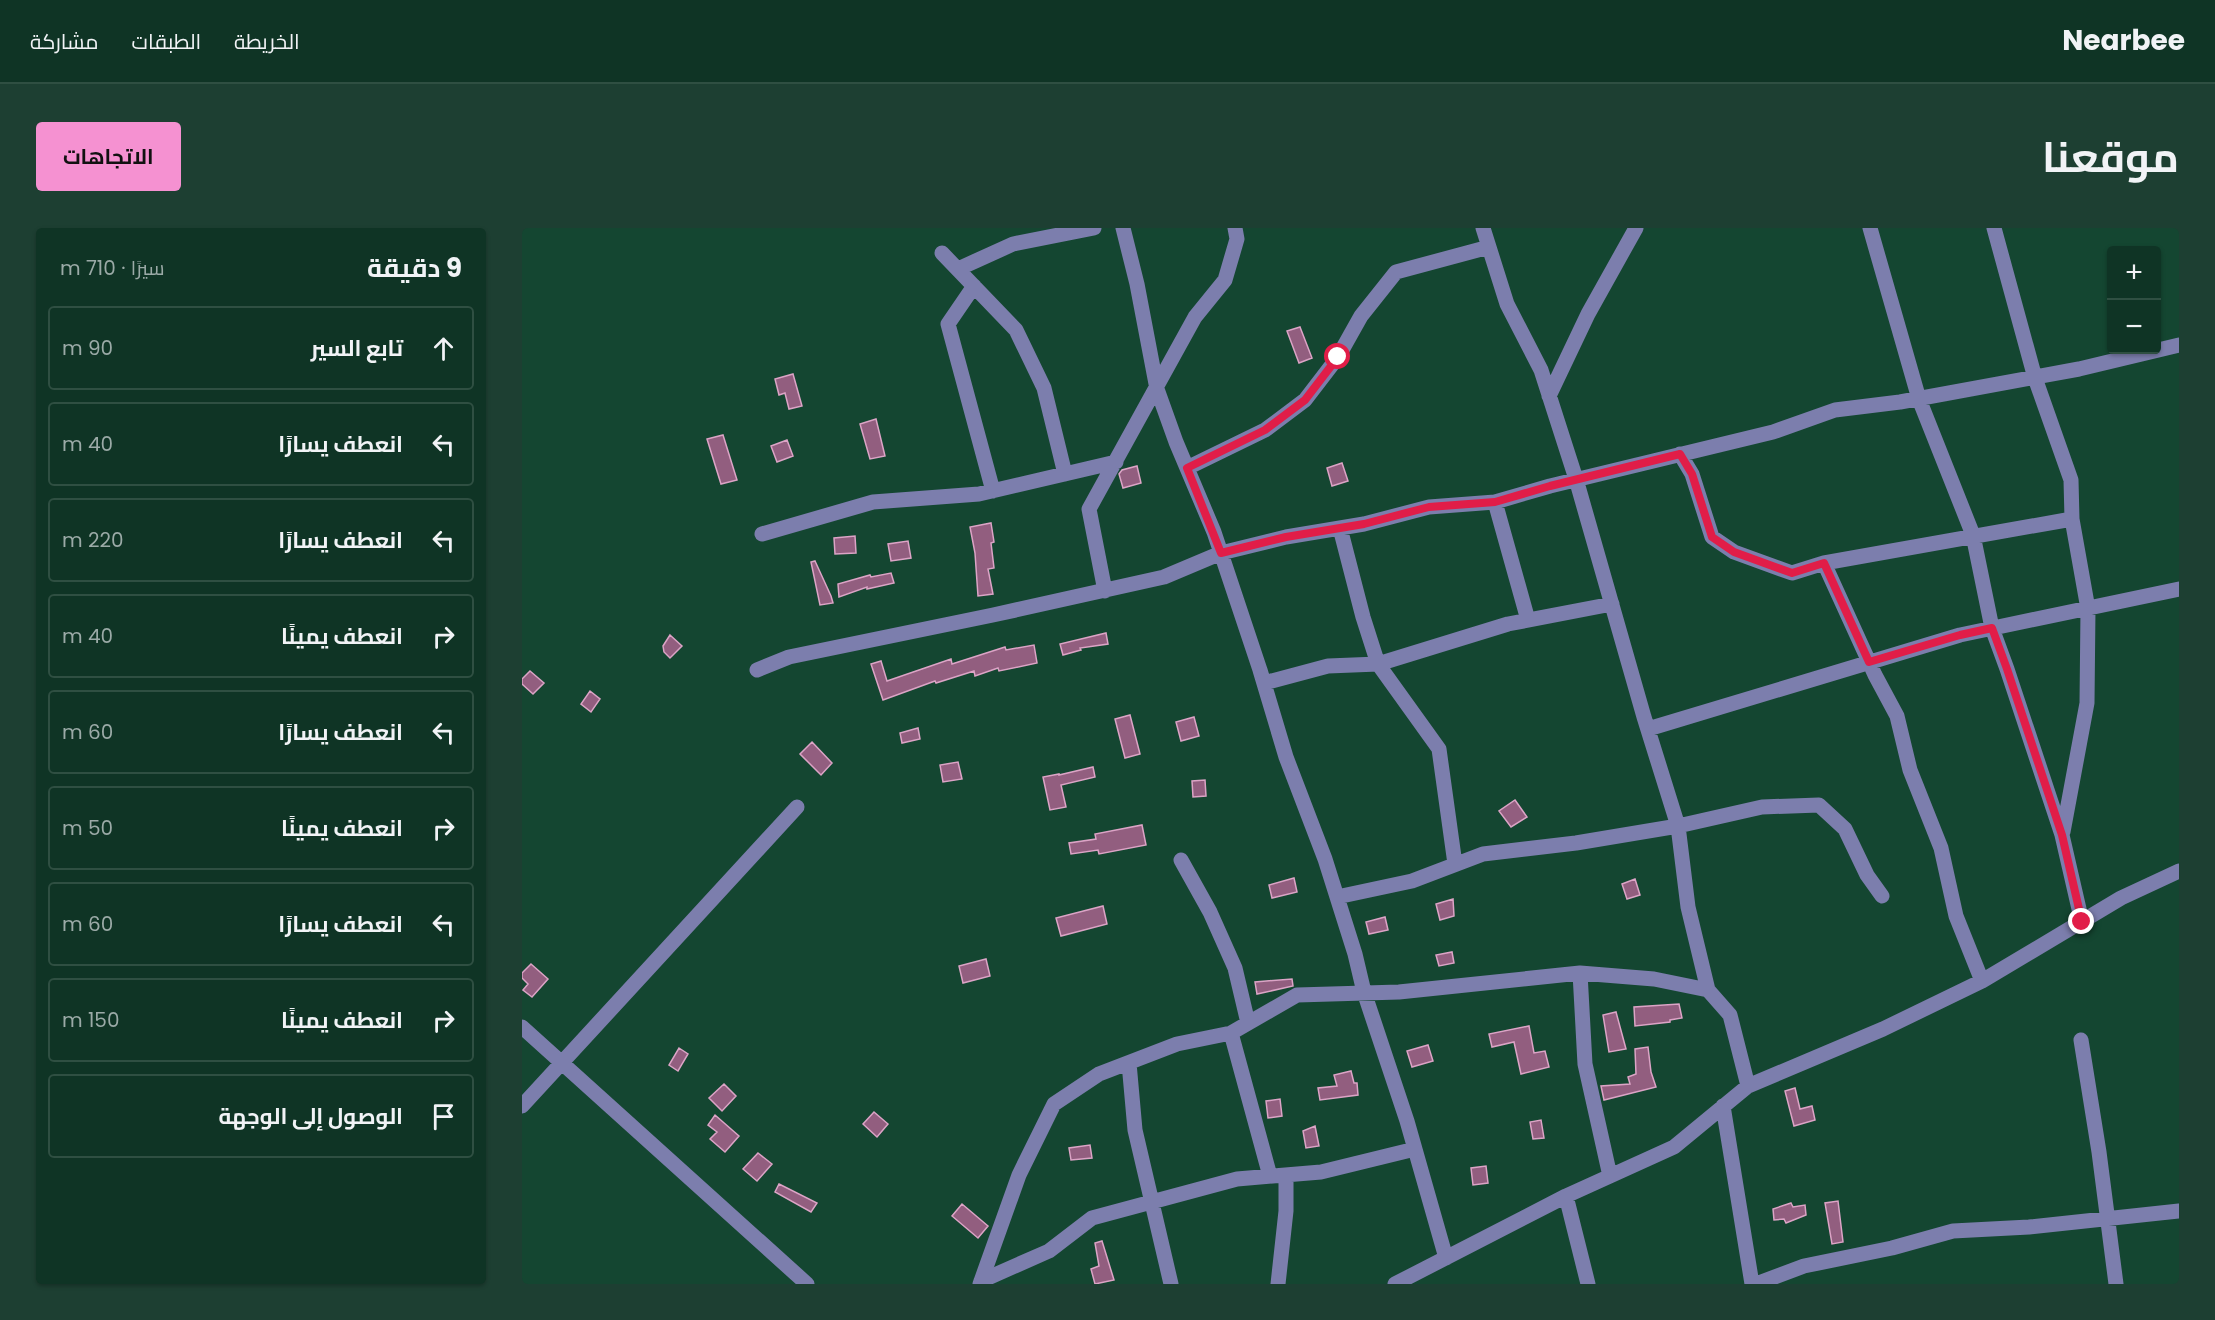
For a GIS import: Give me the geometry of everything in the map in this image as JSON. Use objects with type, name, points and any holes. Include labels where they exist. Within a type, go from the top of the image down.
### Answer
[{"type":"street","points":[[958,269],[1013,244],[1094,228]]},
{"type":"street","points":[[1123,228],[1137,284],[1157,389],[1221,553],[1286,757],[1324,859],[1415,1149],[1446,1258]]},
{"type":"street","points":[[1106,591],[1089,509],[1195,317],[1225,280],[1237,239],[1235,228]]},
{"type":"street","points":[[1483,228],[1507,304],[1541,370],[1576,479],[1678,826],[1688,907],[1708,990],[1730,1015],[1748,1086]]},
{"type":"street","points":[[1549,396],[1588,314],[1636,228]]},
{"type":"street","points":[[1870,228],[1919,399],[1973,535],[1992,628],[2062,835],[2082,922]]},
{"type":"street","points":[[1994,228],[2035,378],[2071,480],[2072,519],[2088,609],[2087,703],[2062,835]]},
{"type":"street","points":[[1187,468],[1265,430],[1305,400],[1338,357],[1361,316],[1396,272],[1489,247]]},
{"type":"street","points":[[942,254],[1016,330],[1044,388],[1065,474]]},
{"type":"street","points":[[974,286],[948,324],[993,491]]},
{"type":"street","points":[[757,670],[789,657],[1164,577],[1221,553],[1286,537],[1364,524],[1429,507],[1495,502],[1576,479],[1773,432],[1835,410],[1919,399],[2035,378],[2179,345]]},
{"type":"street","points":[[1680,454],[1692,474],[1712,537],[1734,552],[1792,573],[1824,563],[2072,519]]},
{"type":"street","points":[[762,534],[873,502],[980,494],[1116,462]]},
{"type":"street","points":[[1495,502],[1528,620]]},
{"type":"street","points":[[1340,528],[1378,664],[1438,749],[1455,864]]},
{"type":"street","points":[[1824,563],[1869,662],[1897,716],[1910,770],[1941,848],[1956,916],[1982,981]]},
{"type":"street","points":[[1648,729],[1960,635],[2179,589]]},
{"type":"street","points":[[1264,683],[1328,666],[1378,664],[1508,624],[1612,604]]},
{"type":"street","points":[[1336,897],[1412,881],[1483,854],[1576,843],[1678,826],[1762,807],[1819,805],[1845,829],[1867,875],[1882,896]]},
{"type":"street","points":[[522,1106],[797,807]]},
{"type":"street","points":[[1181,860],[1210,912],[1234,968],[1248,1023]]},
{"type":"street","points":[[1395,1284],[1566,1196],[1674,1147],[1748,1086],[1883,1029],[1982,981],[2121,898],[2179,871]]},
{"type":"street","points":[[980,1283],[1019,1175],[1054,1104],[1099,1074],[1177,1044],[1231,1033],[1297,994],[1399,992],[1580,973],[1654,979],[1708,990]]},
{"type":"street","points":[[1580,973],[1585,1064],[1610,1176]]},
{"type":"street","points":[[522,1027],[807,1284]]},
{"type":"street","points":[[1231,1033],[1270,1176]]},
{"type":"street","points":[[2081,1040],[2116,1284]]},
{"type":"street","points":[[1129,1062],[1135,1131],[1171,1284]]},
{"type":"street","points":[[1723,1106],[1754,1284],[1804,1266],[1892,1248],[1953,1231],[2029,1227],[2179,1211]]},
{"type":"street","points":[[980,1283],[1049,1251],[1092,1218],[1237,1179],[1321,1172],[1415,1149]]},
{"type":"street","points":[[1278,1284],[1286,1211],[1286,1175]]},
{"type":"street","points":[[1566,1196],[1588,1284]]},
{"type":"building","points":[[1300,327],[1312,358],[1299,363],[1287,331]]},
{"type":"building","points":[[793,374],[802,406],[789,409],[785,393],[779,395],[775,379]]},
{"type":"building","points":[[876,419],[885,456],[870,459],[860,424]]},
{"type":"building","points":[[723,435],[737,480],[721,484],[707,439]]},
{"type":"building","points":[[787,440],[793,456],[777,462],[771,446]]},
{"type":"building","points":[[1342,463],[1348,481],[1332,486],[1327,468]]},
{"type":"building","points":[[1137,466],[1141,483],[1123,488],[1119,474],[1122,470]]},
{"type":"building","points":[[991,523],[994,568],[988,569],[993,594],[978,596],[975,553],[970,527]]},
{"type":"building","points":[[855,536],[856,553],[835,554],[834,538]]},
{"type":"building","points":[[908,541],[911,558],[891,561],[888,544]]},
{"type":"building","points":[[815,561],[833,603],[820,605],[811,562]]},
{"type":"building","points":[[891,573],[894,583],[867,589],[867,587],[839,597],[838,584],[870,575],[871,577]]},
{"type":"building","points":[[1106,633],[1108,644],[1080,648],[1081,650],[1063,655],[1060,644]]},
{"type":"building","points":[[670,635],[682,646],[670,658],[664,652],[663,646]]},
{"type":"building","points":[[1034,645],[1037,663],[999,671],[998,668],[975,676],[974,671],[936,683],[935,681],[883,700],[871,664],[881,661],[887,681],[951,659],[952,664],[1005,647],[1006,650]]},
{"type":"building","points":[[530,671],[544,683],[533,694],[522,684],[522,679]]},
{"type":"building","points":[[590,691],[600,699],[591,712],[581,704]]},
{"type":"building","points":[[1130,715],[1140,754],[1125,758],[1115,719]]},
{"type":"building","points":[[1194,717],[1199,736],[1181,741],[1176,722]]},
{"type":"building","points":[[918,728],[920,739],[902,743],[900,733]]},
{"type":"building","points":[[812,742],[832,763],[821,775],[800,754]]},
{"type":"building","points":[[958,762],[962,779],[943,782],[940,765]]},
{"type":"building","points":[[1093,767],[1095,777],[1061,785],[1066,807],[1050,810],[1043,777]]},
{"type":"building","points":[[1205,780],[1206,796],[1193,797],[1192,781]]},
{"type":"building","points":[[1515,800],[1527,817],[1511,827],[1499,811]]},
{"type":"building","points":[[1142,825],[1146,845],[1099,854],[1098,850],[1071,854],[1069,843],[1096,839],[1095,834]]},
{"type":"building","points":[[1294,878],[1297,892],[1272,898],[1269,885]]},
{"type":"building","points":[[1635,879],[1640,895],[1627,899],[1622,884]]},
{"type":"building","points":[[1453,899],[1454,916],[1440,920],[1436,904]]},
{"type":"building","points":[[1103,906],[1107,924],[1061,936],[1056,918]]},
{"type":"building","points":[[1385,917],[1388,930],[1369,934],[1366,922]]},
{"type":"building","points":[[1452,952],[1454,963],[1439,966],[1436,955]]},
{"type":"building","points":[[986,959],[990,976],[963,983],[959,966]]},
{"type":"building","points":[[531,964],[548,979],[532,997],[523,990],[528,984],[522,978],[522,973]]},
{"type":"building","points":[[1292,979],[1293,986],[1257,994],[1255,982]]},
{"type":"building","points":[[1679,1004],[1682,1018],[1670,1020],[1670,1022],[1635,1026],[1634,1007]]},
{"type":"building","points":[[1616,1012],[1626,1049],[1609,1052],[1603,1015]]},
{"type":"building","points":[[1529,1026],[1534,1053],[1545,1051],[1549,1067],[1521,1074],[1514,1042],[1492,1047],[1489,1034]]},
{"type":"building","points":[[1428,1045],[1433,1061],[1412,1067],[1407,1051]]},
{"type":"building","points":[[1648,1047],[1651,1072],[1656,1087],[1604,1100],[1601,1086],[1630,1084],[1628,1077],[1636,1074],[1635,1049]]},
{"type":"building","points":[[679,1048],[688,1054],[678,1071],[669,1065]]},
{"type":"building","points":[[1351,1071],[1354,1083],[1357,1083],[1358,1095],[1320,1100],[1318,1088],[1337,1086],[1334,1075]]},
{"type":"building","points":[[724,1084],[736,1096],[722,1111],[709,1098]]},
{"type":"building","points":[[1795,1088],[1800,1109],[1812,1106],[1815,1120],[1794,1126],[1785,1091]]},
{"type":"building","points":[[1280,1099],[1282,1116],[1268,1118],[1266,1101]]},
{"type":"building","points":[[874,1112],[888,1124],[877,1137],[863,1124]]},
{"type":"building","points":[[715,1115],[739,1136],[725,1152],[710,1139],[717,1132],[708,1125]]},
{"type":"building","points":[[1541,1120],[1544,1138],[1533,1139],[1530,1122]]},
{"type":"building","points":[[1315,1126],[1319,1146],[1306,1148],[1303,1131]]},
{"type":"building","points":[[1090,1145],[1092,1158],[1071,1160],[1069,1148]]},
{"type":"building","points":[[758,1153],[772,1164],[757,1181],[743,1169]]},
{"type":"building","points":[[1486,1166],[1488,1183],[1473,1185],[1471,1168]]},
{"type":"building","points":[[779,1184],[817,1203],[811,1212],[775,1192]]},
{"type":"building","points":[[1838,1201],[1843,1242],[1832,1244],[1825,1203]]},
{"type":"building","points":[[1791,1203],[1793,1207],[1805,1205],[1806,1215],[1786,1223],[1784,1219],[1774,1220],[1773,1209]]},
{"type":"building","points":[[962,1204],[988,1226],[978,1238],[952,1216]]},
{"type":"building","points":[[1102,1241],[1114,1280],[1095,1284],[1091,1269],[1099,1266],[1095,1243]]},
{"type":"route","points":[[1338,357],[1305,400],[1265,430],[1187,468],[1221,553],[1286,537],[1364,524],[1429,507],[1495,502],[1680,454],[1692,474],[1712,537],[1734,552],[1792,573],[1824,563],[1869,662],[1992,628],[2062,835],[2082,922]]}]
